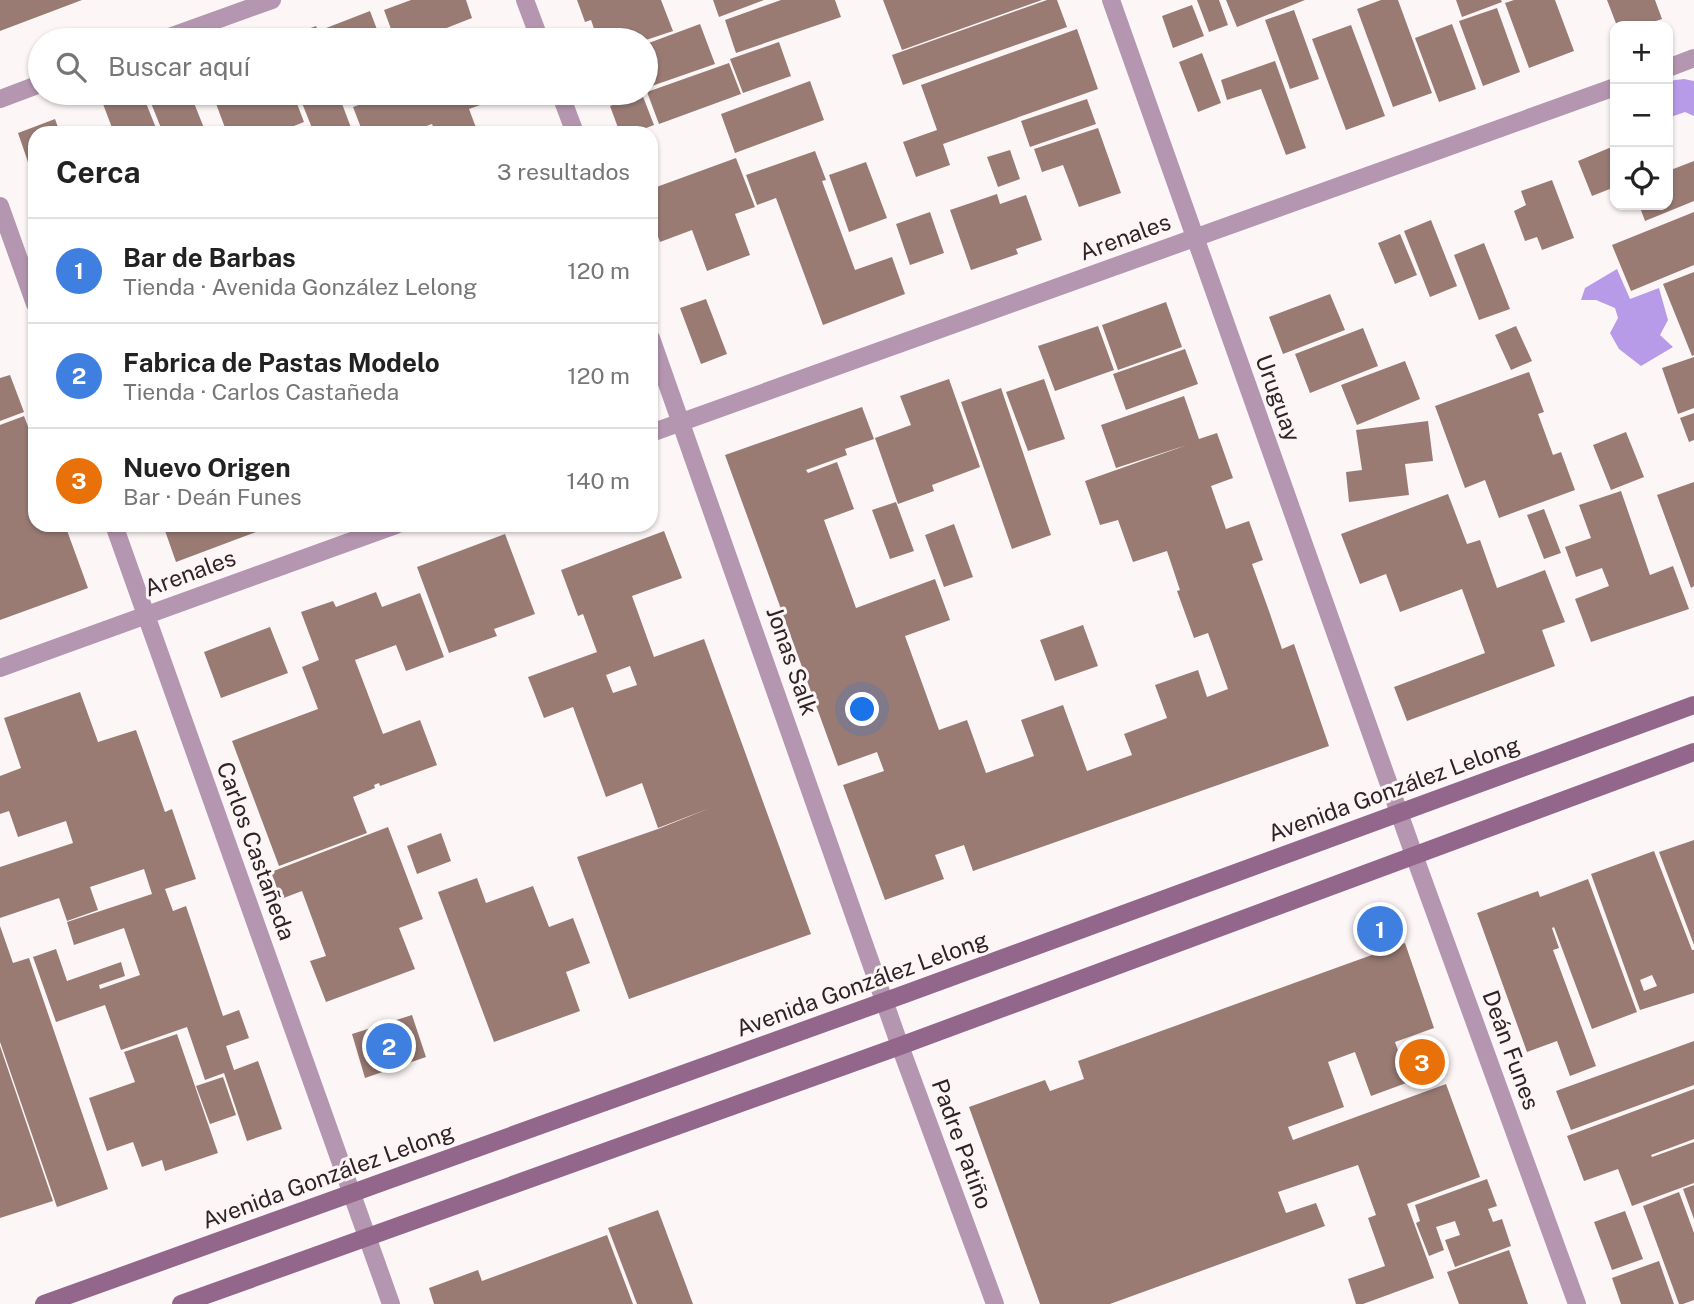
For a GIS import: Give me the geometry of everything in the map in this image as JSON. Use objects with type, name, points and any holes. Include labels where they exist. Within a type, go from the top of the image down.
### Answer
[{"type":"main road","name":"Avenida González Lelong","points":[[44,1304],[885,1001],[1694,705]]},
{"type":"main road","points":[[181,1304],[900,1046],[1694,752]]},
{"type":"street","points":[[194,28],[272,0]]},
{"type":"street","points":[[525,0],[536,28]]},
{"type":"street","name":"Uruguay","points":[[1111,0],[1400,813]]},
{"type":"street","points":[[1673,66],[1694,58]]},
{"type":"street","points":[[0,99],[28,88]]},
{"type":"street","name":"Arenales","points":[[658,431],[1610,89]]},
{"type":"street","points":[[564,105],[572,126]]},
{"type":"street","points":[[0,206],[28,284]]},
{"type":"street","name":"Jonas Salk","points":[[658,357],[885,1001]]},
{"type":"street","name":"Carlos Castañeda","points":[[116,532],[391,1304]]},
{"type":"street","name":"Arenales","points":[[0,668],[377,532]]},
{"type":"street","name":"Deán Funes","points":[[1400,813],[1577,1304]]},
{"type":"street","name":"Padre Patiño","points":[[885,1001],[995,1304]]},
{"type":"shaded area","points":[[1673,80],[1694,81],[1694,116],[1685,112],[1673,116]]},
{"type":"shaded area","points":[[1617,269],[1630,299],[1659,288],[1668,320],[1660,335],[1673,347],[1641,366],[1619,349],[1610,333],[1618,318],[1615,308],[1596,300],[1581,300],[1585,288]]},
{"type":"building","points":[[0,0],[82,0],[0,31]]},
{"type":"building","points":[[411,0],[466,0],[472,18],[447,28],[391,28],[384,10]]},
{"type":"building","points":[[577,0],[661,0],[673,31],[658,36],[658,28],[594,28],[591,20],[585,22]]},
{"type":"building","points":[[713,0],[764,0],[719,17]]},
{"type":"building","points":[[781,0],[835,0],[841,17],[736,53],[725,20]]},
{"type":"building","points":[[883,0],[1042,0],[902,50]]},
{"type":"building","points":[[1047,0],[1057,0],[1067,27],[903,85],[892,55]]},
{"type":"building","points":[[1197,0],[1219,0],[1228,25],[1209,32]]},
{"type":"building","points":[[1226,0],[1305,0],[1237,27]]},
{"type":"building","points":[[1381,0],[1398,0],[1432,93],[1393,107],[1357,9]]},
{"type":"building","points":[[1456,0],[1501,0],[1502,2],[1462,17]]},
{"type":"building","points":[[1514,0],[1555,0],[1574,51],[1529,68],[1505,3]]},
{"type":"building","points":[[1607,0],[1655,0],[1662,19],[1656,21],[1615,21]]},
{"type":"building","points":[[1192,5],[1204,36],[1173,48],[1162,16]]},
{"type":"building","points":[[1497,8],[1520,72],[1483,86],[1459,21]]},
{"type":"building","points":[[1294,10],[1319,79],[1290,89],[1265,20]]},
{"type":"building","points":[[370,11],[376,28],[326,28]]},
{"type":"building","points":[[700,24],[715,64],[658,84],[658,40]]},
{"type":"building","points":[[1452,24],[1476,89],[1439,102],[1415,38]]},
{"type":"building","points":[[1351,25],[1385,116],[1346,130],[1312,39]]},
{"type":"building","points":[[1077,29],[1098,89],[943,144],[950,165],[916,177],[903,142],[937,130],[921,85]]},
{"type":"building","points":[[779,42],[791,76],[743,93],[730,59]]},
{"type":"building","points":[[1202,53],[1221,103],[1198,112],[1179,62]]},
{"type":"building","points":[[1275,61],[1306,148],[1286,155],[1261,89],[1227,100],[1221,80]]},
{"type":"building","points":[[729,63],[741,94],[659,124],[652,105],[658,105],[658,88]]},
{"type":"building","points":[[810,81],[824,120],[735,153],[721,114]]},
{"type":"building","points":[[1087,99],[1096,124],[1030,147],[1021,121]]},
{"type":"building","points":[[103,105],[147,105],[155,126],[111,126]]},
{"type":"building","points":[[152,105],[195,105],[203,126],[160,126]]},
{"type":"building","points":[[216,105],[298,105],[304,122],[294,126],[224,126]]},
{"type":"building","points":[[303,105],[342,105],[350,126],[311,126]]},
{"type":"building","points":[[480,105],[469,109],[475,126],[360,126],[353,107]]},
{"type":"building","points":[[646,105],[654,125],[617,126],[610,106]]},
{"type":"building","points":[[55,119],[58,126],[36,126]]},
{"type":"building","points":[[1098,128],[1121,193],[1079,207],[1063,165],[1042,172],[1034,149]]},
{"type":"building","points":[[28,129],[28,162],[18,133]]},
{"type":"building","points":[[1610,148],[1610,189],[1592,196],[1578,161]]},
{"type":"building","points":[[1010,150],[1020,179],[998,187],[987,157]]},
{"type":"building","points":[[815,151],[826,180],[822,181],[855,270],[892,257],[905,294],[823,325],[776,198],[757,205],[746,175]]},
{"type":"building","points":[[736,158],[755,207],[735,214],[750,255],[707,271],[692,230],[660,242],[658,186]]},
{"type":"building","points":[[1694,161],[1694,201],[1673,210],[1673,169]]},
{"type":"building","points":[[866,162],[887,218],[849,232],[829,175]]},
{"type":"building","points":[[1552,180],[1574,238],[1542,250],[1537,237],[1525,241],[1514,211],[1526,205],[1521,191]]},
{"type":"building","points":[[997,194],[1000,204],[1026,195],[1042,240],[1016,249],[1018,254],[971,270],[950,210]]},
{"type":"building","points":[[1641,210],[1672,210],[1645,221]]},
{"type":"building","points":[[930,212],[944,253],[910,265],[896,224]]},
{"type":"building","points":[[1694,212],[1694,265],[1631,291],[1612,245]]},
{"type":"building","points":[[1431,220],[1457,286],[1430,297],[1404,231]]},
{"type":"building","points":[[1400,234],[1417,275],[1395,284],[1378,243]]},
{"type":"building","points":[[1484,243],[1510,309],[1479,320],[1454,255]]},
{"type":"building","points":[[1694,272],[1694,355],[1692,356],[1663,284]]},
{"type":"building","points":[[1330,294],[1345,330],[1283,354],[1269,317]]},
{"type":"building","points":[[706,299],[727,354],[701,364],[680,308]]},
{"type":"building","points":[[1166,302],[1182,347],[1118,370],[1102,325]]},
{"type":"building","points":[[1098,326],[1114,370],[1055,391],[1038,346]]},
{"type":"building","points":[[1516,326],[1532,361],[1511,370],[1495,335]]},
{"type":"building","points":[[1363,328],[1378,366],[1310,393],[1295,354]]},
{"type":"building","points":[[1185,349],[1198,384],[1126,410],[1113,374]]},
{"type":"building","points":[[1694,357],[1694,408],[1678,414],[1662,368]]},
{"type":"building","points":[[1405,361],[1420,399],[1357,425],[1341,385]]},
{"type":"building","points":[[1529,372],[1544,412],[1538,414],[1553,455],[1561,452],[1575,490],[1499,518],[1485,480],[1465,488],[1435,406]]},
{"type":"building","points":[[10,375],[24,412],[0,421],[0,378]]},
{"type":"building","points":[[949,379],[980,467],[932,485],[934,491],[898,504],[875,438],[911,425],[900,396]]},
{"type":"building","points":[[1044,379],[1065,439],[1028,451],[1006,392]]},
{"type":"building","points":[[1001,388],[1051,535],[1012,549],[961,402]]},
{"type":"building","points":[[1184,396],[1199,439],[1217,433],[1233,478],[1211,486],[1226,529],[1249,521],[1263,560],[1252,564],[1282,649],[1294,644],[1329,746],[973,871],[964,845],[935,855],[944,879],[885,900],[843,785],[884,771],[877,752],[838,766],[725,455],[862,407],[874,439],[845,449],[847,455],[806,470],[808,473],[837,462],[854,509],[824,520],[856,608],[935,579],[950,620],[905,636],[939,730],[967,720],[986,773],[1034,756],[1021,720],[1063,705],[1087,771],[1132,755],[1124,734],[1167,718],[1155,685],[1198,670],[1207,697],[1228,689],[1208,633],[1194,638],[1177,591],[1180,590],[1167,551],[1133,562],[1118,520],[1100,525],[1085,481],[1187,445],[1116,468],[1101,425]]},
{"type":"building","points":[[1694,413],[1694,440],[1689,442],[1680,418]]},
{"type":"building","points":[[24,416],[28,427],[28,532],[68,532],[88,588],[0,620],[0,425]]},
{"type":"building","points":[[1428,421],[1433,461],[1405,464],[1409,495],[1349,502],[1346,472],[1362,470],[1356,430]]},
{"type":"building","points":[[1626,432],[1644,477],[1611,490],[1593,445]]},
{"type":"building","points":[[1694,482],[1694,586],[1691,588],[1657,495]]},
{"type":"building","points":[[1621,491],[1650,575],[1673,566],[1689,609],[1591,642],[1575,599],[1609,586],[1602,568],[1576,577],[1565,547],[1591,538],[1579,505]]},
{"type":"building","points":[[1448,494],[1467,544],[1480,540],[1497,588],[1545,570],[1565,622],[1542,630],[1555,666],[1407,721],[1394,687],[1485,653],[1462,589],[1400,612],[1386,574],[1360,584],[1341,534]]},
{"type":"building","points":[[896,502],[914,551],[890,559],[872,510]]},
{"type":"building","points":[[1544,509],[1561,553],[1544,559],[1527,515]]},
{"type":"building","points":[[954,524],[973,577],[944,587],[925,535]]},
{"type":"building","points":[[664,531],[682,578],[632,596],[654,657],[704,639],[811,934],[629,999],[577,857],[658,829],[710,808],[658,828],[642,783],[606,797],[573,707],[544,718],[528,677],[597,652],[583,614],[578,616],[561,570]],"holes":[[[630,666],[637,685],[613,693],[606,675]]]},
{"type":"building","points":[[165,532],[256,532],[176,562]]},
{"type":"building","points":[[505,534],[535,614],[494,629],[497,636],[449,653],[417,567]]},
{"type":"building","points":[[376,592],[382,607],[420,593],[444,657],[406,671],[396,645],[355,660],[383,734],[420,720],[437,765],[380,786],[379,783],[374,785],[375,788],[353,797],[367,833],[279,866],[232,741],[318,709],[302,667],[319,660],[301,612],[333,601],[336,607]]},
{"type":"building","points":[[1083,625],[1098,666],[1055,681],[1040,640]]},
{"type":"building","points":[[270,627],[288,673],[221,698],[204,652]]},
{"type":"building","points":[[80,692],[98,742],[136,730],[165,812],[172,809],[196,879],[165,889],[173,911],[186,906],[223,1016],[239,1010],[249,1038],[226,1046],[234,1070],[258,1061],[282,1129],[247,1141],[224,1073],[205,1080],[187,1027],[121,1050],[105,1005],[56,1022],[33,957],[56,949],[67,981],[121,962],[125,976],[99,985],[100,989],[140,975],[124,928],[74,945],[67,922],[152,894],[144,869],[90,887],[98,910],[67,921],[59,898],[0,918],[0,867],[73,843],[66,821],[18,837],[9,811],[0,814],[0,776],[21,768],[4,718]]},
{"type":"building","points":[[388,827],[423,919],[399,928],[415,969],[326,1002],[310,961],[326,956],[302,891],[281,899],[271,872]]},
{"type":"building","points":[[441,833],[451,861],[417,874],[407,846]]},
{"type":"building","points":[[1694,840],[1694,945],[1659,852]]},
{"type":"building","points":[[1654,851],[1694,950],[1694,993],[1640,1010],[1591,874]],"holes":[[[1652,975],[1657,986],[1644,991],[1640,980]]]},
{"type":"building","points":[[477,878],[486,903],[533,886],[549,927],[573,918],[590,963],[566,972],[580,1011],[494,1042],[438,892]]},
{"type":"building","points":[[1588,879],[1637,1012],[1592,1029],[1554,927],[1552,928],[1559,948],[1553,950],[1596,1066],[1570,1076],[1557,1041],[1527,1052],[1477,913],[1538,891],[1540,897]]},
{"type":"building","points":[[0,926],[13,963],[29,958],[108,1189],[57,1207],[0,1042]]},
{"type":"building","points":[[1405,943],[1434,1028],[1395,1042],[1409,1082],[1371,1096],[1355,1052],[1328,1062],[1344,1107],[1288,1127],[1293,1140],[1446,1084],[1480,1177],[1407,1204],[1434,1278],[1363,1304],[1356,1304],[1348,1279],[1385,1266],[1368,1218],[1376,1215],[1358,1165],[1278,1192],[1286,1213],[1316,1203],[1325,1226],[1110,1304],[1040,1304],[969,1107],[1045,1080],[1050,1091],[1084,1079],[1078,1061]]},
{"type":"building","points":[[412,1015],[426,1057],[365,1078],[352,1034]]},
{"type":"building","points":[[177,1034],[218,1153],[165,1171],[162,1160],[142,1167],[133,1142],[107,1151],[89,1098],[135,1082],[124,1052]]},
{"type":"building","points":[[1694,1041],[1694,1085],[1571,1130],[1556,1091]]},
{"type":"building","points":[[0,1046],[53,1201],[0,1218]]},
{"type":"building","points":[[223,1077],[236,1115],[210,1124],[196,1086]]},
{"type":"building","points":[[1694,1089],[1694,1139],[1651,1155],[1652,1157],[1694,1142],[1694,1183],[1632,1206],[1618,1169],[1584,1181],[1567,1136]]},
{"type":"building","points":[[1487,1179],[1497,1206],[1488,1209],[1493,1222],[1502,1219],[1511,1246],[1455,1267],[1445,1240],[1460,1235],[1455,1221],[1436,1227],[1444,1250],[1429,1256],[1416,1223],[1420,1221],[1415,1205]]},
{"type":"building","points":[[1694,1185],[1694,1219],[1683,1189]]},
{"type":"building","points":[[1679,1192],[1694,1233],[1694,1300],[1683,1304],[1679,1304],[1643,1206]]},
{"type":"building","points":[[658,1210],[693,1304],[637,1304],[608,1228]]},
{"type":"building","points":[[1625,1211],[1643,1259],[1612,1270],[1594,1222]]},
{"type":"building","points":[[607,1235],[633,1304],[434,1304],[429,1288],[478,1270],[482,1281]]},
{"type":"building","points":[[1509,1250],[1528,1304],[1459,1304],[1447,1272]]},
{"type":"building","points":[[1659,1261],[1674,1304],[1621,1304],[1612,1278]]},
{"type":"place","name":"Bar de Barbas","points":[[1380,929]]},
{"type":"place","name":"Fabrica de Pastas Modelo","points":[[389,1046]]},
{"type":"place","name":"Nuevo Origen","points":[[1422,1062]]}]
